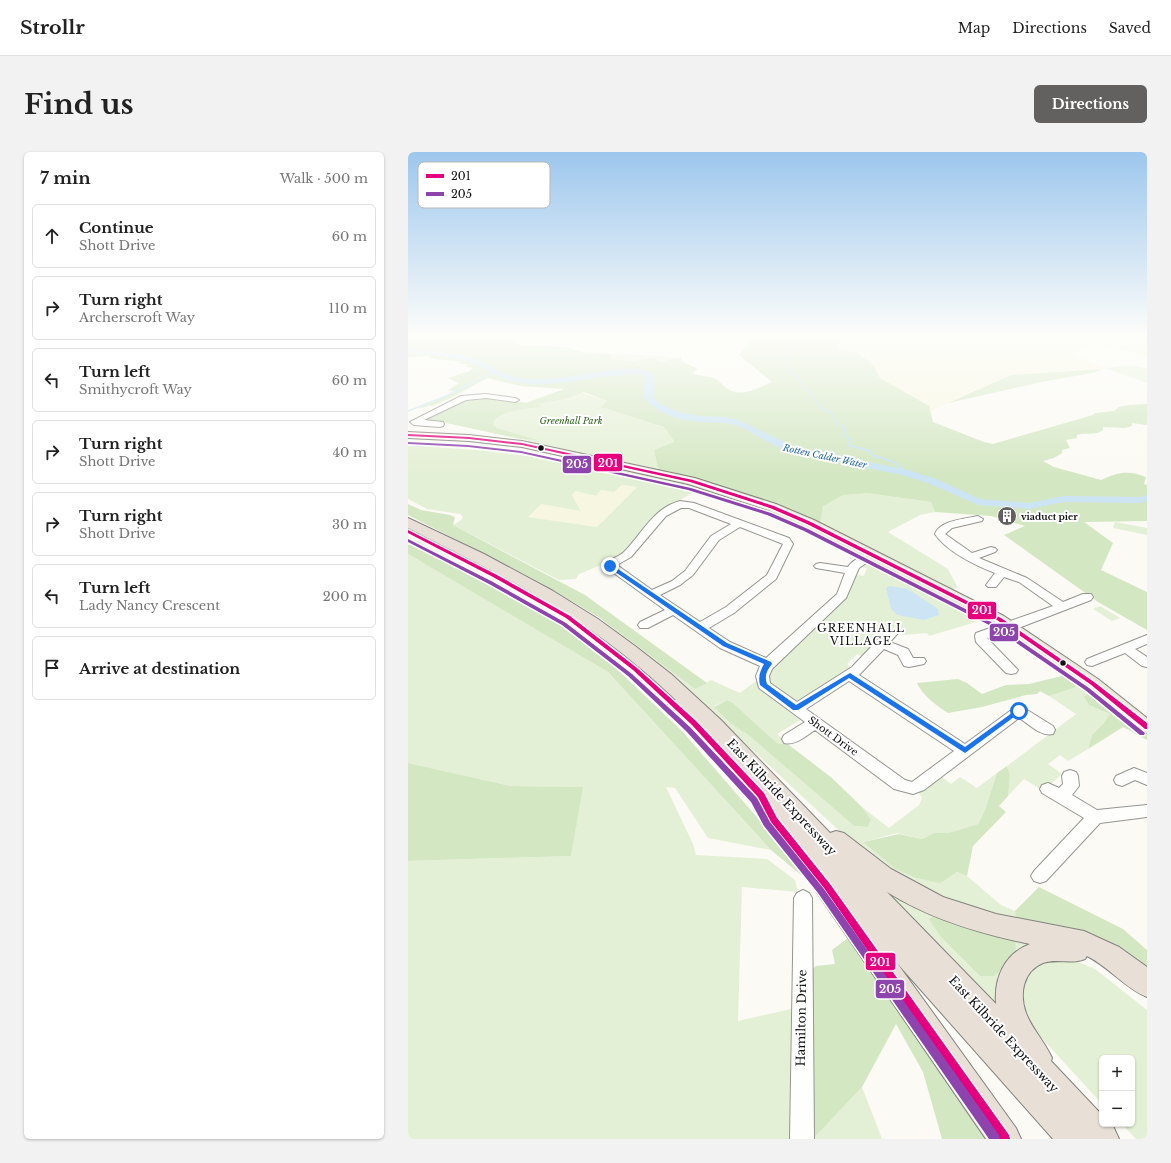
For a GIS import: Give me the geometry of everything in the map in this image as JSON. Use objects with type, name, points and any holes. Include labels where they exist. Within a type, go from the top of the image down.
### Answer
[{"type":"highway","name":"East Kilbride Expressway","points":[[408,522],[510,575],[590,621],[623,645],[666,680],[706,717],[730,742],[1103,1139]]},
{"type":"highway","name":"East Kilbride Expressway","points":[[408,531],[495,576],[568,617],[645,677],[679,708],[761,795],[1074,1139]]},
{"type":"highway","points":[[730,742],[774,780],[852,853],[869,867],[910,893],[930,903],[972,919],[1084,943],[1104,952],[1147,984]]},
{"type":"highway","points":[[761,795],[774,820],[832,892],[1005,1139]]},
{"type":"highway","points":[[1052,1085],[1016,1022],[1010,1007],[1008,987],[1011,979],[1024,960],[1047,949],[1078,952],[1095,958],[1110,967],[1147,997]]},
{"type":"main road","points":[[408,435],[469,438],[522,444],[691,481],[772,507],[809,523],[1012,626],[1092,683],[1147,727]]},
{"type":"main road","points":[[408,440],[464,442],[569,455]]},
{"type":"street","points":[[411,422],[464,398],[486,396],[515,400]]},
{"type":"street","points":[[411,422],[440,424]]},
{"type":"street","points":[[700,628],[730,610],[772,577],[788,544],[785,540],[686,504],[679,505],[659,517],[626,556],[613,562],[610,566],[651,595],[700,628],[731,648],[768,664],[842,595],[854,566],[872,555]]},
{"type":"street","points":[[972,519],[944,528],[940,534],[943,538],[984,566],[993,579],[1023,580],[1062,606]]},
{"type":"street","points":[[651,595],[676,583],[689,573],[715,538],[738,524]]},
{"type":"street","points":[[970,557],[988,553]]},
{"type":"street","points":[[820,566],[852,571]]},
{"type":"street","points":[[1011,670],[981,639],[981,636],[1012,626],[1062,606],[1085,600]]},
{"type":"street","points":[[644,625],[674,610]]},
{"type":"street","points":[[796,709],[857,670],[892,633]]},
{"type":"street","points":[[1102,660],[1147,639]]},
{"type":"street","points":[[883,644],[904,652],[909,663],[919,661]]},
{"type":"street","points":[[1126,648],[1147,663]]},
{"type":"street","name":"Shott Drive","points":[[768,664],[764,670],[762,679],[764,685],[905,787],[918,786],[1019,711],[1048,730]]},
{"type":"street","points":[[850,675],[965,751]]},
{"type":"street","points":[[789,739],[815,723]]},
{"type":"street","points":[[1070,776],[1071,786],[1055,793],[1095,817],[1147,811]]},
{"type":"street","points":[[1040,876],[1095,817]]},
{"type":"street","name":"Hamilton Drive","points":[[802,1139],[803,898]]},
{"type":"green space","points":[[457,382],[480,382],[451,398],[432,406],[430,405],[419,408],[455,392],[448,390],[459,383]]},
{"type":"green space","points":[[504,382],[720,382],[733,392],[739,393],[750,391],[772,382],[887,382],[929,406],[933,422],[984,442],[993,444],[1093,415],[1095,413],[1114,411],[1119,407],[1129,405],[1147,404],[1147,425],[1132,423],[1132,426],[1125,428],[1103,427],[1103,430],[1097,433],[1077,435],[1077,438],[1066,440],[1070,448],[1062,450],[1062,453],[1054,458],[1043,461],[1054,467],[1101,480],[1113,475],[1124,473],[1134,473],[1146,477],[1144,484],[1147,485],[1147,521],[1084,522],[1113,543],[1101,570],[1147,592],[1147,630],[1098,602],[1004,535],[1025,526],[991,516],[935,512],[931,502],[866,493],[843,495],[823,506],[820,523],[659,471],[654,450],[675,442],[664,427],[601,407],[607,401],[584,392],[565,399],[536,404],[540,405],[540,407],[520,409],[505,413],[495,420],[493,425],[497,428],[537,440],[521,439],[442,422],[420,420],[463,400],[489,398],[526,403],[564,389],[521,386]]},
{"type":"green space","points":[[887,382],[994,382],[963,395],[930,412],[929,406]]},
{"type":"green space","points":[[995,382],[1042,382],[948,403]]},
{"type":"green space","name":"Greenhall Park","points":[[568,388],[607,401],[602,407],[866,493],[931,502],[935,512],[920,515],[888,532],[948,569],[958,588],[950,590],[789,510],[537,445],[527,440],[442,422],[489,398],[526,403]]},
{"type":"green space","points":[[408,445],[488,451],[569,461],[677,481],[782,514],[791,522],[698,490],[676,502],[677,503],[621,557],[579,574],[576,579],[559,580],[453,525],[463,517],[460,514],[427,509],[408,499]],"holes":[[[622,485],[637,487],[597,527],[528,517],[541,504],[581,511],[572,495],[575,491],[596,496],[601,490],[614,492]]]},
{"type":"green space","points":[[622,485],[637,487],[597,527],[527,517],[541,504],[581,510],[572,495],[575,491],[596,496],[601,490],[614,492]]},
{"type":"green space","points":[[408,504],[421,510],[455,517],[453,525],[585,595],[707,683],[695,689],[600,618],[539,582],[408,515]]},
{"type":"green space","points":[[1115,522],[1147,528],[1147,535],[1113,528]]},
{"type":"green space","points":[[417,541],[542,612],[603,656],[681,730],[804,871],[801,875],[771,850],[608,672],[408,554],[408,545]]},
{"type":"green space","points":[[408,554],[608,672],[771,850],[708,838],[675,788],[666,787],[693,844],[696,855],[767,859],[795,880],[798,892],[742,887],[738,1021],[791,1009],[790,1139],[408,1139],[408,861],[571,856],[582,787],[511,786],[408,763]]},
{"type":"green space","points":[[870,564],[882,567],[986,619],[929,636],[927,633],[904,635],[890,630],[864,657],[857,654],[847,664],[851,668],[846,672],[802,699],[795,701],[770,684],[768,672],[771,667],[843,601],[848,595],[857,575],[864,576],[867,568],[861,567]]},
{"type":"green space","points":[[1100,606],[1120,618],[1112,621],[1093,609]]},
{"type":"green space","points":[[600,618],[695,689],[711,680],[740,693],[756,681],[764,693],[800,720],[777,734],[790,744],[777,743],[733,703],[727,700],[714,706],[731,724],[747,734],[854,826],[868,827],[871,821],[862,807],[889,828],[919,805],[922,798],[919,793],[942,777],[951,784],[960,777],[977,788],[997,773],[985,810],[978,824],[948,833],[934,833],[922,839],[897,833],[863,842],[894,868],[957,872],[967,876],[1001,905],[1015,911],[1016,921],[957,905],[903,880],[847,838],[734,733],[732,733]]},
{"type":"green space","points":[[1055,662],[1085,684],[1049,696],[1040,691],[1037,694],[1026,695],[982,707],[948,713],[926,696],[917,683],[958,679],[967,683],[982,694],[1006,685],[1029,684],[1066,675]]},
{"type":"green space","points":[[1085,683],[1093,690],[1110,714],[1092,735],[1088,749],[1068,761],[1060,755],[1048,764],[1062,774],[1043,791],[1024,779],[1008,796],[1010,776],[1007,766],[1076,714],[1049,696]]},
{"type":"green space","points":[[1093,690],[1147,732],[1147,740],[1123,727],[1088,749],[1092,735],[1110,714],[1089,705],[1084,697]]},
{"type":"green space","points":[[727,700],[733,703],[777,743],[789,745],[832,778],[862,807],[871,820],[868,827],[854,826],[747,734],[731,724],[714,707]]},
{"type":"green space","points":[[408,763],[511,786],[583,787],[571,856],[408,861]]},
{"type":"green space","points":[[1007,766],[1010,776],[1008,796],[999,806],[1006,812],[973,846],[967,876],[957,872],[940,883],[916,878],[894,868],[863,842],[899,834],[922,839],[934,833],[948,833],[978,824],[985,810],[997,773]]},
{"type":"green space","points":[[871,876],[1011,933],[1036,946],[1006,1015]]},
{"type":"green space","points":[[1039,887],[1123,929],[1147,950],[1147,968],[1016,921],[1015,911]]},
{"type":"green space","points":[[935,915],[1015,938],[1016,954],[994,976],[980,976],[940,936],[929,919]]},
{"type":"green space","points":[[852,935],[993,1139],[942,1139],[923,1072],[896,1024],[862,1087],[813,1139],[807,974],[816,966],[835,964],[832,950]]},
{"type":"green space","points":[[1065,960],[1081,963],[1095,969],[1147,1010],[1147,1139],[1136,1139],[1125,1127],[1135,1127],[1135,1055],[1099,1055],[1099,1101],[1039,1035],[1027,1016],[1021,989],[1029,974],[1038,965]]},
{"type":"green space","points":[[862,1087],[882,1139],[813,1139]]},
{"type":"water","points":[[890,586],[908,589],[938,609],[939,615],[924,620],[897,615],[891,609],[886,588]]},
{"type":"waterway","points":[[408,411],[446,396],[474,382]]},
{"type":"waterway","name":"Rotten Calder Water","points":[[649,382],[648,397],[652,402],[669,412],[700,419],[735,422],[793,450],[904,472],[932,481],[978,502],[1030,506],[1063,499],[1139,500],[1147,498]]},
{"type":"waterway","points":[[801,382],[803,388],[809,392],[821,408],[833,414],[834,420],[843,427]]},
{"type":"waterway","points":[[843,427],[845,429],[845,436],[851,440],[848,445],[870,451],[872,455],[895,463],[899,465],[904,472]]},
{"type":"transit line","name":"201","points":[[408,435],[469,438],[522,444],[691,481],[772,507],[809,523],[999,619],[1092,683],[1147,727]]},
{"type":"transit line","name":"205","points":[[408,443],[468,446],[521,452],[689,489],[769,514],[806,530],[995,626],[1087,689],[1142,733]]},
{"type":"transit line","name":"201","points":[[408,531],[495,576],[568,617],[635,669],[694,723],[761,795],[774,820],[827,886],[1005,1139]]},
{"type":"transit line","name":"205","points":[[408,540],[491,583],[564,624],[630,675],[688,729],[754,800],[767,824],[821,891],[995,1139]]},
{"type":"place","name":"viaduct pier","points":[[1007,516]]},
{"type":"district","name":"GREENHALL VILLAGE","points":[[861,634]]},
{"type":"route","points":[[610,566],[725,645],[768,664],[764,670],[762,679],[764,685],[796,709],[850,675],[965,751],[1019,711]]}]
